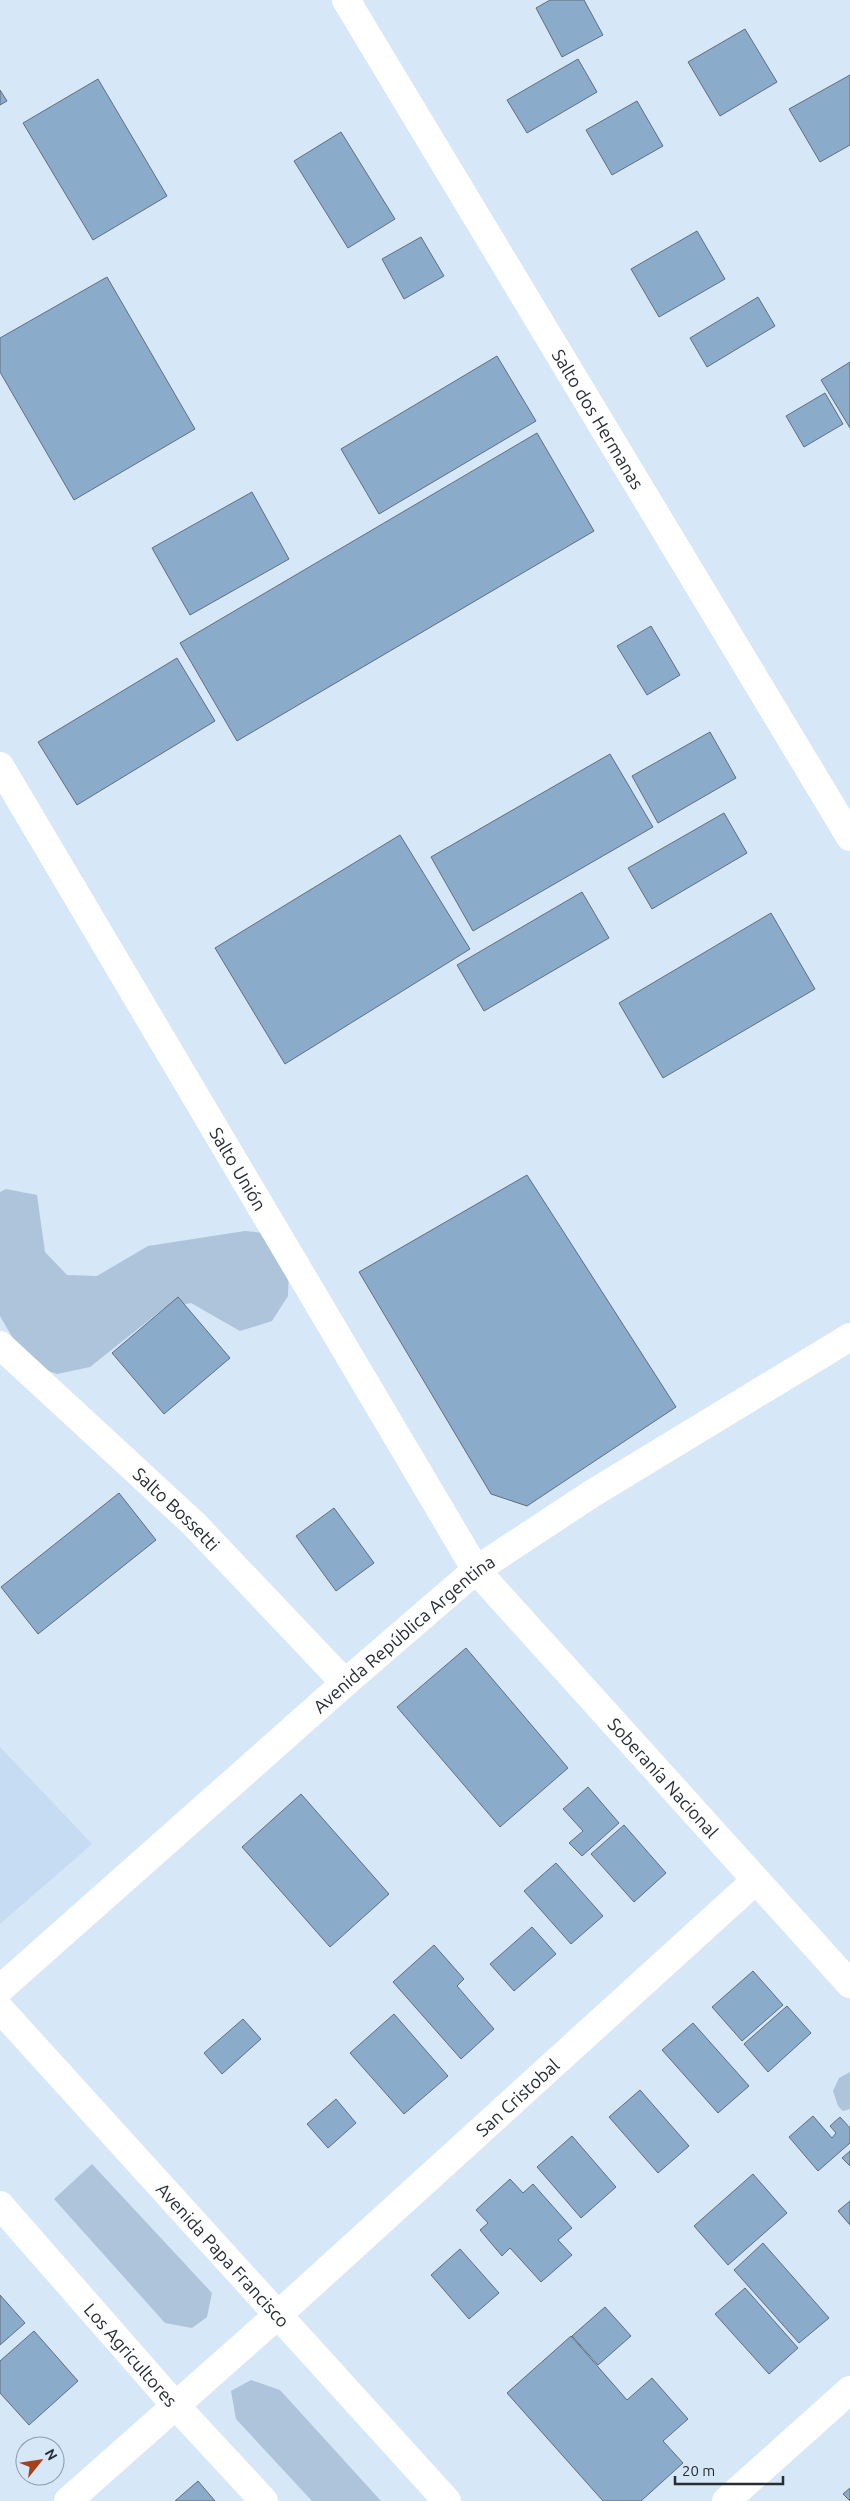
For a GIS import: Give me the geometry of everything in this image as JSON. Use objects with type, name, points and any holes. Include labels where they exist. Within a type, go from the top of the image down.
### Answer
[{"type":"street","name":"Salto dos Hermanas","points":[[346,0],[850,837]]},
{"type":"street","name":"Salto Unión","points":[[0,766],[476,1570]]},
{"type":"street","name":"Avenida República Argentina","points":[[0,1990],[345,1683],[476,1570],[593,1493],[850,1337]]},
{"type":"street","name":"Salto Bossetti","points":[[0,1345],[194,1524],[345,1683]]},
{"type":"street","name":"Soberanía Nacional","points":[[476,1570],[850,1984]]},
{"type":"street","name":"San Cristobal","points":[[68,2501],[279,2314],[756,1880]]},
{"type":"street","name":"Avenida Papa Francisco","points":[[0,2009],[447,2501]]},
{"type":"street","name":"Los Agricultores","points":[[0,2205],[176,2405],[264,2501]]},
{"type":"street","points":[[726,2501],[850,2390]]},
{"type":"shaded area","points":[[6,1189],[37,1195],[45,1252],[67,1275],[97,1276],[148,1246],[245,1231],[275,1234],[289,1262],[288,1296],[272,1321],[240,1331],[191,1303],[163,1309],[90,1367],[57,1374],[28,1364],[0,1316],[0,1192]]},
{"type":"shaded area","points":[[0,1747],[92,1844],[0,1924]]},
{"type":"shaded area","points":[[850,2072],[850,2109],[843,2111],[838,2106],[833,2091],[839,2078]]},
{"type":"shaded area","points":[[92,2164],[212,2293],[207,2317],[192,2328],[165,2323],[54,2199]]},
{"type":"shaded area","points":[[251,2380],[280,2390],[381,2501],[312,2501],[236,2419],[231,2391]]},
{"type":"building","points":[[550,0],[584,0],[603,35],[562,57],[536,8]]},
{"type":"building","points":[[745,29],[777,82],[720,116],[688,62]]},
{"type":"building","points":[[578,59],[597,92],[527,133],[507,100]]},
{"type":"building","points":[[850,75],[850,145],[820,162],[789,109]]},
{"type":"building","points":[[98,79],[167,196],[93,240],[23,123]]},
{"type":"building","points":[[0,90],[7,101],[0,105]]},
{"type":"building","points":[[637,101],[663,146],[612,175],[586,130]]},
{"type":"building","points":[[341,132],[395,219],[348,248],[294,161]]},
{"type":"building","points":[[697,231],[725,279],[659,317],[631,269]]},
{"type":"building","points":[[421,237],[444,276],[404,299],[382,259]]},
{"type":"building","points":[[107,277],[195,429],[74,500],[0,372],[0,338]]},
{"type":"building","points":[[758,297],[775,326],[707,367],[690,338]]},
{"type":"building","points":[[497,356],[536,421],[379,514],[341,449]]},
{"type":"building","points":[[850,362],[850,428],[821,380]]},
{"type":"building","points":[[825,393],[843,424],[804,447],[786,416]]},
{"type":"building","points":[[537,433],[594,531],[237,741],[180,643]]},
{"type":"building","points":[[252,492],[289,559],[190,615],[152,548]]},
{"type":"building","points":[[651,626],[680,675],[647,695],[617,646]]},
{"type":"building","points":[[177,658],[215,721],[77,805],[38,742]]},
{"type":"building","points":[[710,732],[736,778],[658,823],[632,776]]},
{"type":"building","points":[[610,754],[653,827],[473,931],[431,857]]},
{"type":"building","points":[[724,813],[747,853],[652,909],[628,868]]},
{"type":"building","points":[[400,835],[470,949],[285,1064],[215,948]]},
{"type":"building","points":[[582,892],[609,938],[484,1011],[457,965]]},
{"type":"building","points":[[771,913],[815,989],[663,1078],[619,1003]]},
{"type":"building","points":[[527,1175],[676,1407],[527,1506],[491,1494],[359,1272]]},
{"type":"building","points":[[178,1297],[230,1358],[164,1414],[112,1353]]},
{"type":"building","points":[[119,1493],[156,1540],[38,1634],[1,1587]]},
{"type":"building","points":[[334,1508],[374,1563],[336,1591],[296,1536]]},
{"type":"building","points":[[466,1648],[568,1768],[500,1827],[397,1707]]},
{"type":"building","points":[[588,1787],[619,1823],[582,1856],[569,1843],[583,1831],[563,1809]]},
{"type":"building","points":[[301,1794],[389,1894],[330,1947],[242,1847]]},
{"type":"building","points":[[624,1825],[666,1873],[634,1902],[591,1854]]},
{"type":"building","points":[[556,1863],[603,1916],[571,1944],[524,1891]]},
{"type":"building","points":[[532,1927],[556,1954],[514,1991],[490,1964]]},
{"type":"building","points":[[434,1945],[464,1979],[457,1986],[494,2029],[461,2059],[393,1982]]},
{"type":"building","points":[[753,1971],[783,2005],[742,2041],[712,2007]]},
{"type":"building","points":[[787,2006],[811,2033],[768,2072],[744,2044]]},
{"type":"building","points":[[394,2014],[448,2076],[404,2114],[350,2053]]},
{"type":"building","points":[[243,2019],[261,2039],[222,2074],[204,2053]]},
{"type":"building","points":[[693,2023],[749,2086],[718,2113],[662,2050]]},
{"type":"building","points":[[640,2090],[689,2146],[658,2173],[609,2117]]},
{"type":"building","points":[[336,2099],[356,2123],[328,2148],[307,2124]]},
{"type":"building","points":[[813,2116],[832,2138],[836,2133],[830,2126],[840,2117],[850,2128],[850,2143],[818,2171],[789,2137]]},
{"type":"building","points":[[572,2136],[616,2187],[581,2218],[537,2167]]},
{"type":"building","points":[[850,2151],[850,2166],[842,2158]]},
{"type":"building","points":[[753,2174],[787,2213],[728,2265],[694,2226]]},
{"type":"building","points":[[510,2179],[523,2193],[533,2184],[572,2228],[558,2240],[572,2255],[541,2282],[510,2248],[502,2256],[480,2230],[488,2223],[476,2210]]},
{"type":"building","points":[[850,2201],[850,2225],[838,2211]]},
{"type":"building","points":[[763,2243],[829,2318],[799,2343],[734,2270]]},
{"type":"building","points":[[460,2249],[499,2293],[469,2319],[431,2275]]},
{"type":"building","points":[[745,2288],[798,2348],[769,2374],[715,2314]]},
{"type":"building","points":[[0,2295],[25,2323],[0,2345]]},
{"type":"building","points":[[605,2307],[631,2336],[598,2365],[572,2336]]},
{"type":"building","points":[[34,2331],[78,2381],[29,2425],[0,2393],[0,2361]]},
{"type":"building","points":[[571,2336],[627,2400],[652,2378],[688,2419],[663,2441],[683,2463],[641,2501],[603,2501],[507,2393]]},
{"type":"building","points":[[198,2481],[215,2501],[175,2501]]},
{"type":"building","points":[[850,2488],[850,2501],[843,2494]]}]
